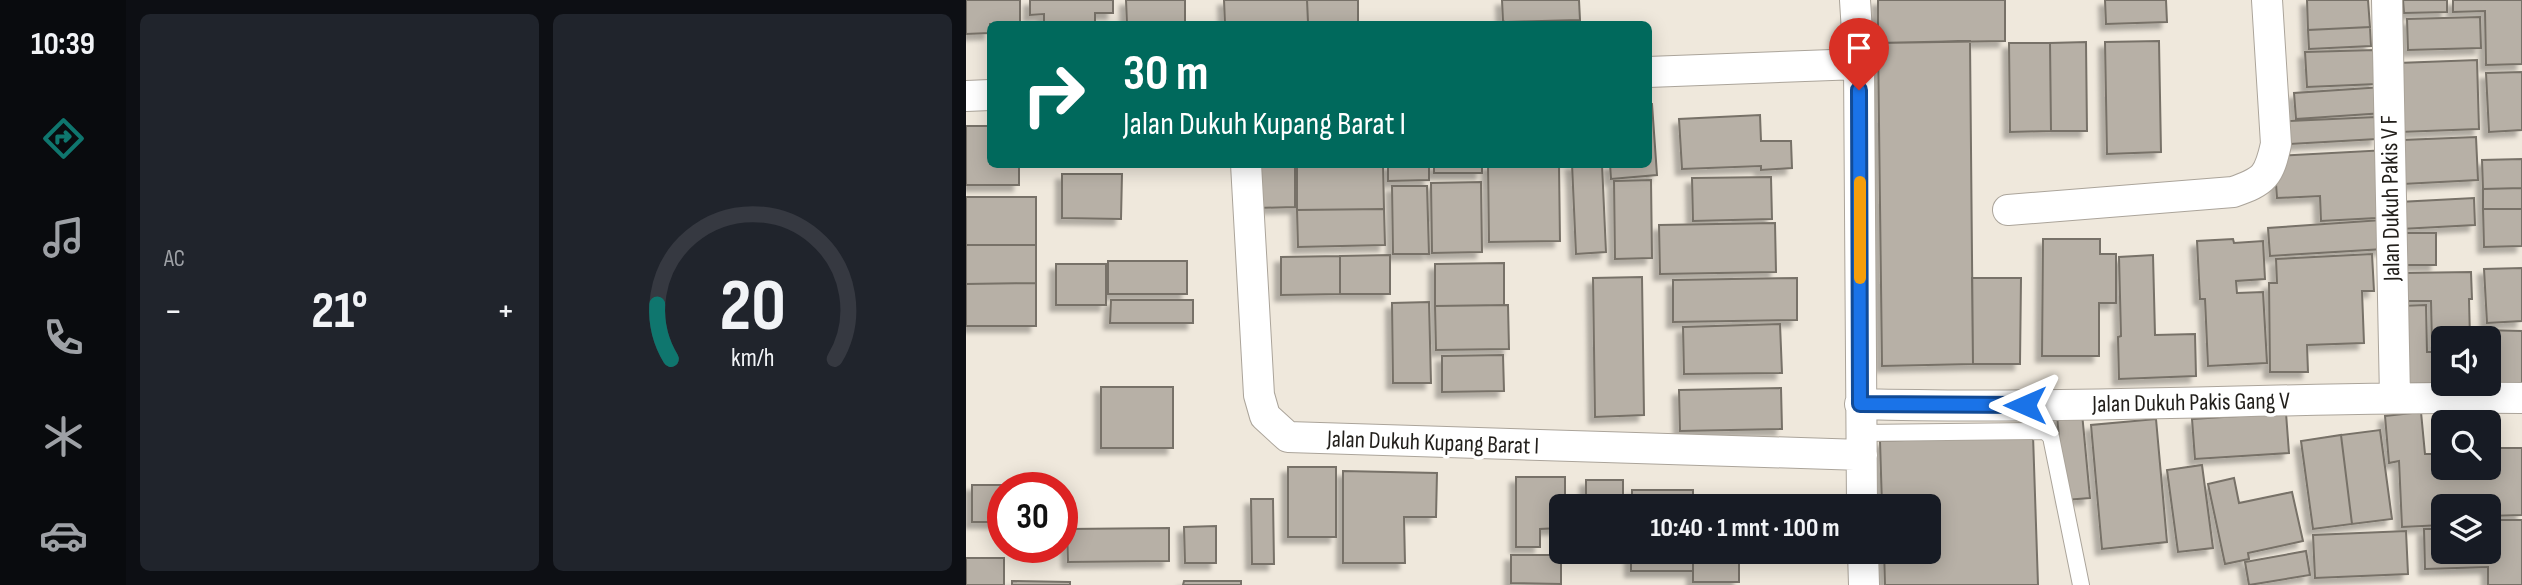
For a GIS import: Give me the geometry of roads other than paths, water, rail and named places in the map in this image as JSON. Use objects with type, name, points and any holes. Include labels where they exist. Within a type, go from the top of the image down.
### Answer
[{"type":"street","points":[[1855,0],[1859,64],[1863,494]]},
{"type":"street","points":[[2008,210],[2233,192],[2256,184],[2271,164],[2276,144],[2267,0]]},
{"type":"street","name":"Jalan Dukuh Pakis V F","points":[[2387,0],[2395,397]]},
{"type":"street","points":[[1652,72],[1859,64]]},
{"type":"street","points":[[966,96],[987,95]]},
{"type":"street","name":"Jalan Dukuh Kupang Barat I","points":[[1246,168],[1259,395],[1265,416],[1288,438],[1861,444]]},
{"type":"street","name":"Jalan Dukuh Pakis Gang V","points":[[1860,404],[2050,405],[2395,397],[2522,398]]},
{"type":"street","points":[[1863,564],[1864,585]]},
{"type":"lane","points":[[1861,444],[2045,431],[2051,437],[2081,585]]}]
